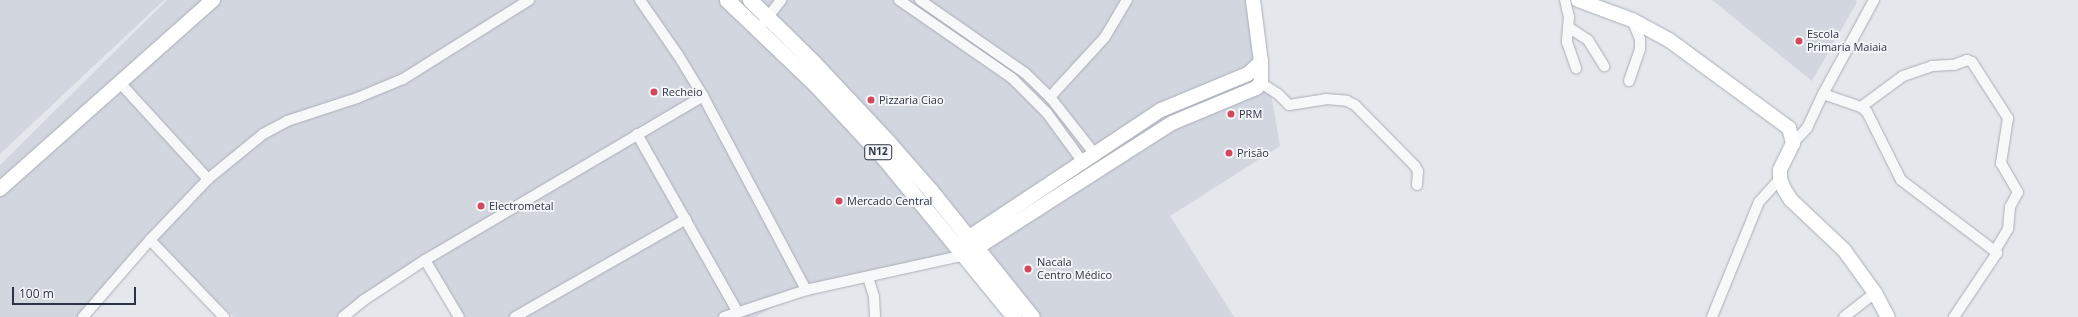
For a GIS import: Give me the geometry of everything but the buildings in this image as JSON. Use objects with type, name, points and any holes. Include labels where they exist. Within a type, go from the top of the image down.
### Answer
[{"type":"main road","name":"N12","points":[[727,0],[763,23]]},
{"type":"main road","name":"N12","points":[[750,0],[763,23],[884,158],[1032,317]]},
{"type":"main road","name":"N12","points":[[967,246],[1014,317]]},
{"type":"street","points":[[0,189],[121,84],[213,0]]},
{"type":"street","points":[[83,317],[150,240],[208,179],[275,127],[357,98],[403,79],[529,0]]},
{"type":"street","points":[[640,0],[678,54],[703,96],[806,290]]},
{"type":"street","points":[[763,23],[781,0]]},
{"type":"street","points":[[899,0],[1012,78],[1088,157]]},
{"type":"street","points":[[920,0],[1017,67],[1050,97],[1088,157]]},
{"type":"street","points":[[1050,97],[1105,37],[1127,0]]},
{"type":"street","points":[[724,317],[737,311],[806,290],[942,260],[1172,123],[1252,91],[1261,82],[1261,62],[1253,0]]},
{"type":"street","points":[[1565,0],[1569,17],[1567,42],[1576,68]]},
{"type":"street","points":[[1578,0],[1599,3],[1669,40],[1783,123],[1792,132],[1794,143]]},
{"type":"street","points":[[1712,317],[1759,202],[1780,179],[1783,161],[1794,143],[1807,128],[1823,94],[1874,0]]},
{"type":"street","points":[[1628,81],[1640,49],[1640,39],[1632,20]]},
{"type":"street","points":[[1568,27],[1588,40],[1604,66]]},
{"type":"street","points":[[1861,107],[1903,76],[1932,66],[1954,65],[1967,60],[1972,62],[2008,118],[2001,163],[2018,192],[2010,207],[2008,229],[1995,252],[1996,253],[1954,317]]},
{"type":"street","points":[[967,246],[1088,157],[1161,110],[1248,74],[1261,62]]},
{"type":"street","points":[[1261,82],[1278,94],[1288,105],[1326,99],[1347,101],[1354,105],[1417,168],[1417,185]]},
{"type":"street","points":[[121,84],[208,179]]},
{"type":"street","points":[[1823,94],[1861,107],[1872,120],[1901,180],[1995,252]]},
{"type":"street","points":[[343,317],[364,300],[425,260],[703,96]]},
{"type":"street","points":[[637,134],[737,311]]},
{"type":"street","points":[[1780,179],[1791,200],[1844,250],[1875,293],[1888,317]]},
{"type":"street","points":[[514,317],[686,219]]},
{"type":"street","points":[[150,240],[224,317]]},
{"type":"street","points":[[425,260],[459,317]]},
{"type":"street","points":[[868,277],[874,297],[875,317]]},
{"type":"street","points":[[1844,317],[1875,293]]},
{"type":"shaded area","points":[[0,0],[164,0],[0,154]]},
{"type":"shaded area","points":[[167,0],[1255,0],[1280,146],[1170,216],[1234,317],[1034,317],[982,249],[806,289],[755,317],[459,317],[425,260],[338,317],[234,317],[146,241],[84,317],[0,317],[0,165]]},
{"type":"shaded area","name":"Escola Primaria Maiaia","points":[[1712,0],[1855,0],[1857,2],[1812,81]]},
{"type":"place","name":"Escola Primaria Maiaia","points":[[1799,41]]},
{"type":"place","name":"Recheio","points":[[654,92]]},
{"type":"place","name":"Pizzaria Ciao","points":[[871,100]]},
{"type":"place","name":"PRM","points":[[1231,114]]},
{"type":"place","name":"Prisão","points":[[1229,153]]},
{"type":"place","name":"Mercado Central","points":[[839,201]]},
{"type":"place","name":"Electrometal","points":[[481,206]]},
{"type":"place","name":"Nacala Centro Médico","points":[[1028,269]]}]
